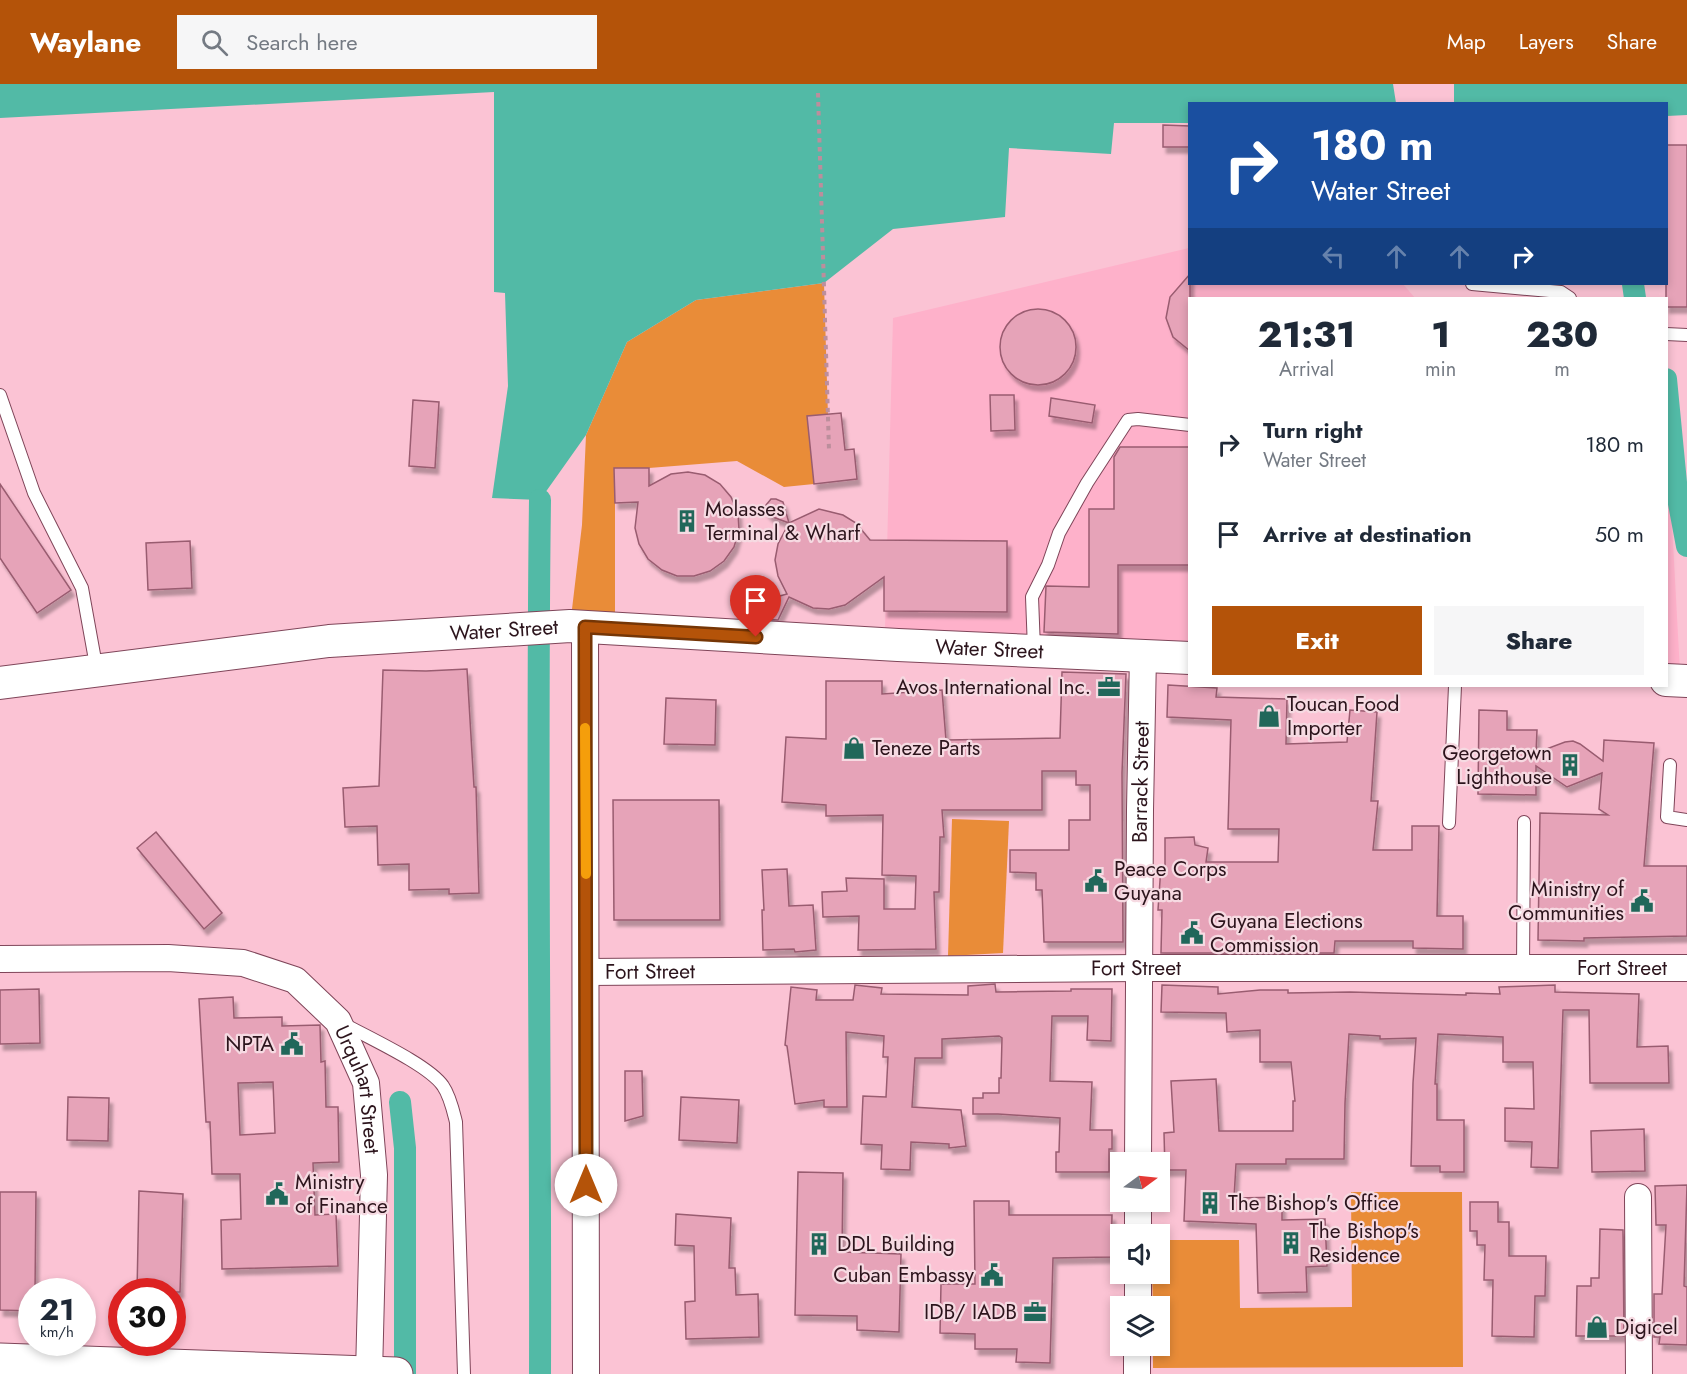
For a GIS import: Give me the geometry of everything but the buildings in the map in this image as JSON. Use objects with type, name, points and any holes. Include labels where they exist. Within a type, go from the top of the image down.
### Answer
[{"type":"main road","points":[[0,1360],[378,1373]]},
{"type":"street","name":"Water Street","points":[[0,684],[329,641],[578,626],[886,644],[1188,658]]},
{"type":"street","points":[[578,626],[586,972],[586,1374]]},
{"type":"street","name":"Barrack Street","points":[[1138,1152],[1143,655]]},
{"type":"street","points":[[1668,680],[1687,681]]},
{"type":"street","name":"Urquhart Street","points":[[0,959],[168,958],[243,963],[295,980],[338,1021],[366,1083],[368,1095],[374,1175],[378,1373]]},
{"type":"street","name":"Fort Street","points":[[586,972],[1139,968],[1687,968]]},
{"type":"street","points":[[1638,1197],[1639,1374]]},
{"type":"street","points":[[1137,1356],[1137,1374]]},
{"type":"lane","points":[[1485,285],[1564,291]]},
{"type":"lane","points":[[1668,334],[1687,335]]},
{"type":"lane","points":[[0,395],[34,493],[82,588],[97,672]]},
{"type":"lane","points":[[1034,651],[1032,597],[1048,565],[1059,533],[1087,483],[1128,420],[1138,418],[1188,424]]},
{"type":"lane","points":[[1449,823],[1455,687]]},
{"type":"lane","points":[[1670,765],[1667,817],[1687,820]]},
{"type":"lane","points":[[1523,968],[1524,822]]},
{"type":"lane","points":[[338,1021],[420,1066],[434,1076],[443,1086],[449,1098],[456,1122],[464,1374]]},
{"type":"path","points":[[818,93],[829,450]]},
{"type":"shaded area","points":[[0,84],[1393,84],[1396,102],[1188,102],[1188,123],[1114,123],[1111,154],[1009,148],[1005,217],[893,229],[824,283],[696,300],[627,342],[586,435],[540,500],[492,498],[508,386],[505,293],[494,292],[494,92],[0,118]]},
{"type":"shaded area","points":[[1454,84],[1687,84],[1687,115],[1668,116],[1668,102],[1454,102]]},
{"type":"shaded area","points":[[1188,248],[1188,285],[1404,285],[1414,297],[1188,297],[1188,645],[885,628],[893,318]]},
{"type":"shaded area","points":[[824,283],[828,417],[814,484],[784,487],[737,461],[649,468],[615,468],[615,629],[570,626],[582,525],[586,435],[627,342],[696,300]]},
{"type":"shaded area","points":[[1668,450],[1680,672],[1668,671]]},
{"type":"shaded area","points":[[952,819],[1009,821],[1003,953],[948,956]]},
{"type":"shaded area","points":[[1351,1192],[1462,1192],[1463,1367],[1153,1368],[1153,1356],[1170,1356],[1170,1296],[1153,1296],[1152,1284],[1170,1284],[1170,1240],[1239,1240],[1240,1308],[1352,1307]]},
{"type":"waterway","points":[[1633,285],[1635,297]]},
{"type":"waterway","points":[[1668,400],[1677,493],[1687,546]]},
{"type":"waterway","points":[[540,500],[538,718],[540,1374]]},
{"type":"waterway","points":[[400,1102],[405,1148],[405,1374]]},
{"type":"slow traffic","points":[[585,728],[586,874]]},
{"type":"place","name":"Molasses Terminal & Wharf","points":[[687,521]]},
{"type":"place","name":"Avos International Inc.","points":[[1109,687]]},
{"type":"place","name":"Toucan Food Importer","points":[[1269,716]]},
{"type":"place","name":"Teneze Parts","points":[[854,748]]},
{"type":"place","name":"Georgetown Lighthouse","points":[[1570,765]]},
{"type":"place","name":"Peace Corps Guyana","points":[[1096,881]]},
{"type":"place","name":"Ministry of Communities","points":[[1642,901]]},
{"type":"place","name":"Guyana Elections Commission","points":[[1192,933]]},
{"type":"place","name":"NPTA","points":[[292,1044]]},
{"type":"place","name":"Ministry of Finance","points":[[277,1194]]},
{"type":"place","name":"The Bishop's Office","points":[[1210,1203]]},
{"type":"place","name":"The Bishop's Residence","points":[[1291,1243]]},
{"type":"place","name":"DDL Building","points":[[819,1244]]},
{"type":"place","name":"Cuban Embassy","points":[[992,1275]]},
{"type":"place","name":"IDB/ IADB","points":[[1035,1312]]},
{"type":"place","name":"Digicel","points":[[1597,1327]]},
{"type":"route","points":[[586,1185],[585,627],[756,637]]}]
